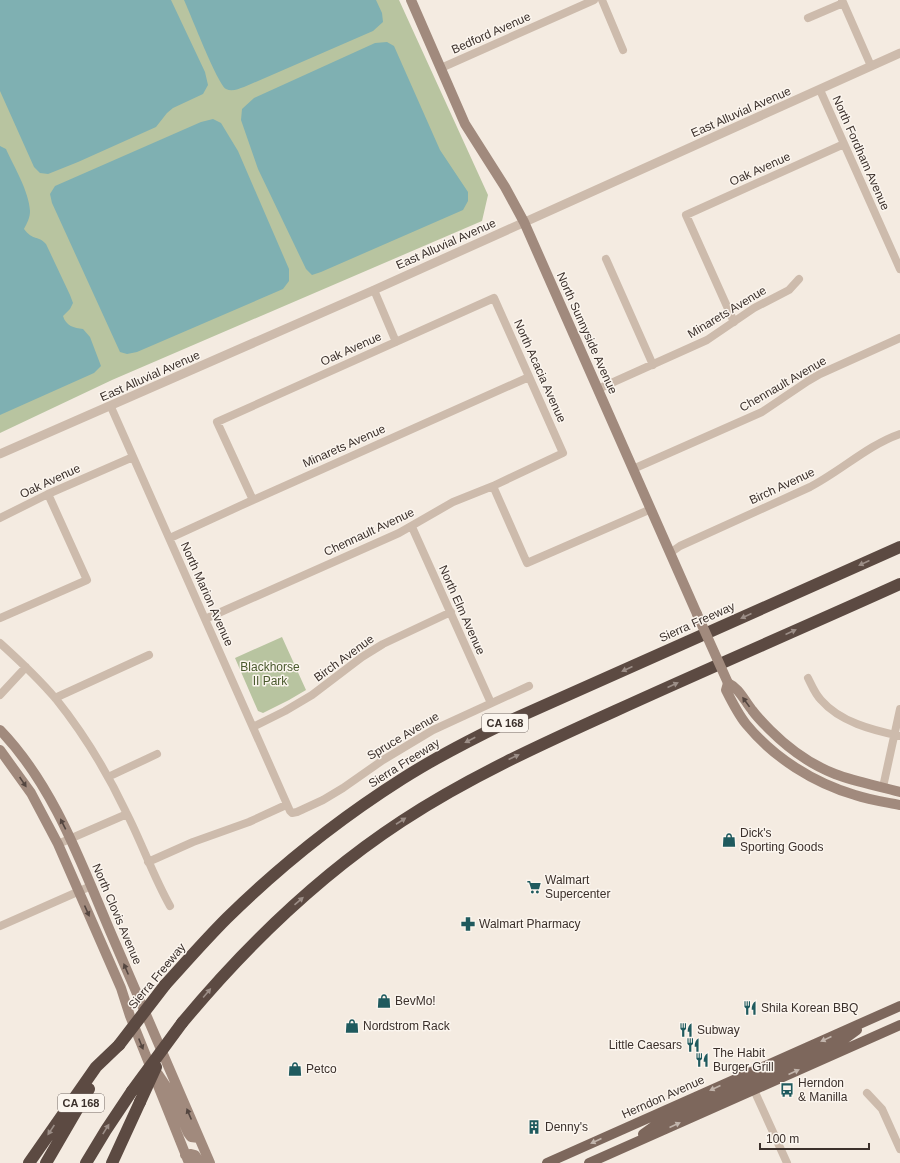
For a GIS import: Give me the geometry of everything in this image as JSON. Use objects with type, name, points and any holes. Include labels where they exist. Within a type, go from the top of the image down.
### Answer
[{"type":"highway","name":"Sierra Freeway","points":[[46,1163],[84,1098],[119,1045],[166,985],[227,918],[267,881],[347,816],[402,779],[453,749],[505,722],[898,548]]},
{"type":"highway","name":"CA 168","points":[[86,1163],[132,1091],[165,1045],[215,984],[250,946],[294,904],[366,846],[401,821],[511,758],[900,584]]},
{"type":"highway","points":[[29,1163],[96,1067],[119,1045]]},
{"type":"highway","points":[[112,1163],[165,1045]]},
{"type":"main road","name":"North Sunnyside Avenue","points":[[411,0],[465,124],[505,187],[524,222],[728,682],[735,686],[752,710],[771,731],[788,746],[821,767],[852,779],[900,792]]},
{"type":"main road","name":"North Sunnyside Avenue","points":[[728,682],[726,690],[740,716],[758,737],[786,761],[814,778],[846,792],[900,806]]},
{"type":"main road","points":[[740,716],[749,717],[767,736],[792,757],[821,767]]},
{"type":"main road","name":"North Clovis Avenue","points":[[0,730],[12,742],[42,787],[71,839],[210,1163]]},
{"type":"main road","points":[[0,750],[31,793],[58,844],[121,988],[130,1016],[187,1159]]},
{"type":"main road","points":[[786,761],[861,791],[875,792],[883,787]]},
{"type":"main road","name":"Herndon Avenue","points":[[547,1163],[557,1160],[900,1006]]},
{"type":"main road","points":[[754,1090],[753,1083],[756,1079],[842,1041],[872,1019]]},
{"type":"main road","points":[[588,1163],[900,1025]]},
{"type":"main road","points":[[148,1061],[170,1092],[188,1133],[192,1137],[199,1138]]},
{"type":"main road","points":[[629,1145],[657,1124],[741,1087],[748,1082],[751,1072]]},
{"type":"main road","points":[[187,1159],[190,1154],[195,1155],[200,1163]]},
{"type":"street","name":"Bedford Avenue","points":[[441,68],[594,0]]},
{"type":"street","points":[[602,0],[623,50]]},
{"type":"street","points":[[808,18],[843,2],[871,66]]},
{"type":"street","name":"East Alluvial Avenue","points":[[0,454],[111,407],[374,290],[900,53]]},
{"type":"street","name":"North Fordham Avenue","points":[[820,90],[900,269]]},
{"type":"street","name":"Oak Avenue","points":[[734,322],[686,215],[844,144]]},
{"type":"street","points":[[606,259],[653,365]]},
{"type":"street","name":"Minarets Avenue","points":[[598,389],[707,340],[754,308],[789,290],[799,279]]},
{"type":"street","points":[[374,290],[396,342]]},
{"type":"street","name":"Oak Avenue","points":[[253,500],[217,422],[494,298]]},
{"type":"street","name":"North Acacia Avenue","points":[[494,298],[563,452]]},
{"type":"street","name":"Chennault Avenue","points":[[633,469],[762,412],[814,377],[900,338]]},
{"type":"street","name":"Minarets Avenue","points":[[170,538],[529,377]]},
{"type":"street","name":"North Marion Avenue","points":[[111,407],[170,538],[286,805],[292,813]]},
{"type":"street","name":"Birch Avenue","points":[[670,553],[680,546],[816,484],[872,448],[900,434]]},
{"type":"street","name":"Chennault Avenue","points":[[205,619],[412,527],[453,502],[492,486],[563,452]]},
{"type":"street","name":"Oak Avenue","points":[[0,518],[48,494],[133,457]]},
{"type":"street","points":[[492,486],[527,563],[651,509]]},
{"type":"street","points":[[0,618],[87,580],[48,494]]},
{"type":"street","name":"North Elm Avenue","points":[[412,527],[491,703]]},
{"type":"street","name":"Birch Avenue","points":[[253,727],[312,695],[362,657],[382,644],[450,612]]},
{"type":"street","points":[[0,643],[56,698],[92,749],[127,814],[162,892],[170,906]]},
{"type":"street","points":[[56,698],[149,655]]},
{"type":"street","points":[[0,695],[26,668]]},
{"type":"street","points":[[808,678],[820,700],[830,709],[850,721],[897,735]]},
{"type":"street","name":"Spruce Avenue","points":[[292,813],[323,800],[383,760],[433,730],[529,686]]},
{"type":"street","points":[[883,787],[897,735],[900,709]]},
{"type":"street","points":[[108,777],[158,754]]},
{"type":"street","points":[[148,862],[194,842],[249,822],[286,805]]},
{"type":"street","points":[[58,844],[127,814]]},
{"type":"street","points":[[0,926],[91,886]]},
{"type":"street","points":[[754,1090],[787,1163]]},
{"type":"street","points":[[867,1093],[882,1109],[900,1150]]},
{"type":"green space","points":[[0,0],[399,0],[488,195],[482,221],[112,380],[0,433]]},
{"type":"green space","name":"Blackhorse II Park","points":[[282,637],[306,690],[263,713],[258,711],[235,658]]},
{"type":"water","points":[[0,0],[171,0],[205,72],[208,85],[203,94],[173,108],[156,127],[48,174],[40,173],[34,167],[0,91]]},
{"type":"water","points":[[184,0],[376,0],[382,13],[383,22],[373,31],[244,87],[230,90],[226,89],[217,75]]},
{"type":"water","points":[[387,42],[394,46],[440,150],[468,192],[468,201],[463,210],[312,275],[306,269],[258,169],[241,120],[242,109],[254,98],[375,43]]},
{"type":"water","points":[[213,119],[221,123],[238,151],[289,269],[289,281],[283,289],[137,352],[127,354],[120,352],[52,203],[50,194],[55,186],[201,122]]},
{"type":"water","points":[[0,146],[6,149],[27,195],[30,214],[24,229],[27,233],[46,244],[73,303],[70,309],[63,316],[64,319],[71,326],[83,329],[90,337],[101,366],[94,373],[0,415]]},
{"type":"place","name":"Dick's Sporting Goods","points":[[729,840]]},
{"type":"place","name":"Walmart Supercenter","points":[[534,887]]},
{"type":"place","name":"Walmart Pharmacy","points":[[468,924]]},
{"type":"place","name":"BevMo!","points":[[384,1001]]},
{"type":"place","name":"Shila Korean BBQ","points":[[750,1008]]},
{"type":"place","name":"Nordstrom Rack","points":[[352,1026]]},
{"type":"place","name":"Subway","points":[[686,1030]]},
{"type":"place","name":"Little Caesars","points":[[693,1045]]},
{"type":"place","name":"The Habit Burger Grill","points":[[702,1060]]},
{"type":"place","name":"Petco","points":[[295,1069]]},
{"type":"place","name":"Herndon & Manilla","points":[[787,1090]]},
{"type":"place","name":"Denny's","points":[[534,1127]]}]
